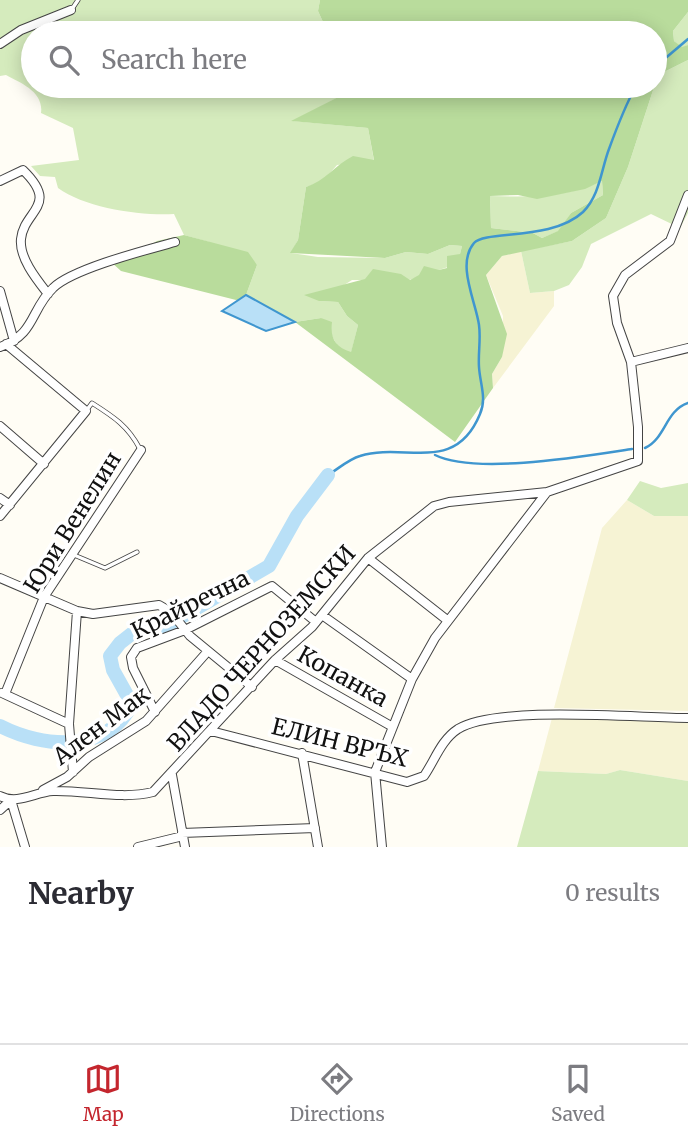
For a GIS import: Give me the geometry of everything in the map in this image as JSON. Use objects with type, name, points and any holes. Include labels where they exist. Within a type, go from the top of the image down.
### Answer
[{"type":"street","points":[[49,21],[71,10]]},
{"type":"street","points":[[0,44],[21,30]]},
{"type":"street","points":[[0,181],[23,170],[31,178],[40,200],[38,209],[22,234],[21,249],[48,294]]},
{"type":"street","points":[[688,195],[670,241],[625,275],[613,296],[615,316],[631,362],[688,348]]},
{"type":"street","points":[[7,344],[26,331],[48,294],[64,280],[175,242]]},
{"type":"street","points":[[0,291],[7,344],[86,411],[0,516]]},
{"type":"street","name":"ВЛАДО ЧЕРНОЗЕМСКИ","points":[[11,800],[39,792],[145,794],[159,788],[275,660],[319,618],[368,558],[434,506],[449,502],[547,492],[638,461],[638,427],[631,362]]},
{"type":"street","points":[[0,426],[44,464]]},
{"type":"street","name":"Юри Венелин","points":[[2,693],[44,597],[141,450]]},
{"type":"street","points":[[383,847],[374,772],[412,679],[447,620],[547,492]]},
{"type":"street","points":[[0,498],[10,505]]},
{"type":"street","points":[[368,558],[447,620]]},
{"type":"street","points":[[0,578],[77,611],[109,613],[159,605],[171,612],[184,629],[252,687]]},
{"type":"street","name":"Крайречна","points":[[155,712],[132,668],[131,657],[137,648],[184,629],[272,586],[319,618]]},
{"type":"street","points":[[73,772],[69,724],[77,611]]},
{"type":"street","points":[[319,618],[412,679]]},
{"type":"street","name":"Ален Мак","points":[[39,792],[73,772],[155,712],[208,651]]},
{"type":"street","name":"Копанка","points":[[275,660],[391,726]]},
{"type":"street","points":[[2,693],[69,724]]},
{"type":"street","name":"ЕЛИН ВРЪХ","points":[[211,732],[302,753],[394,779],[417,781],[424,776],[445,740],[475,720],[518,715],[688,718]]},
{"type":"street","points":[[302,753],[318,847]]},
{"type":"street","points":[[172,775],[185,847]]},
{"type":"street","points":[[0,796],[11,800]]},
{"type":"street","points":[[0,810],[11,800]]},
{"type":"street","points":[[11,800],[25,847]]},
{"type":"street","points":[[138,847],[183,835],[315,828]]},
{"type":"lane","points":[[71,10],[78,0]]},
{"type":"lane","points":[[86,411],[92,403],[122,421],[130,429],[141,450]]},
{"type":"lane","points":[[72,554],[105,568],[137,552]]},
{"type":"shaded area","points":[[521,251],[530,293],[554,291],[554,306],[493,388],[492,374],[502,357],[503,316],[486,275],[502,256]]},
{"type":"shaded area","points":[[627,500],[654,516],[688,516],[688,711],[554,708],[602,528]]},
{"type":"shaded area","points":[[552,718],[688,720],[688,781],[620,770],[606,774],[538,771]]},
{"type":"green space","points":[[0,0],[320,0],[318,11],[323,21],[21,21],[21,83],[6,75],[0,76]]},
{"type":"green space","points":[[320,0],[688,0],[688,12],[673,31],[674,41],[682,47],[688,45],[688,60],[667,70],[667,21],[323,21],[318,11]]},
{"type":"green space","points":[[688,12],[688,45],[682,48],[674,41],[673,31]]},
{"type":"green space","points":[[688,60],[688,213],[680,228],[651,214],[591,244],[582,267],[569,285],[554,291],[530,293],[521,251],[572,241],[606,218],[628,167],[650,98],[667,98],[667,70]]},
{"type":"green space","points":[[336,98],[650,98],[628,167],[606,218],[572,241],[502,256],[486,275],[507,334],[502,357],[492,374],[493,388],[455,442],[295,322],[321,318],[332,322],[335,341],[351,352],[358,325],[347,316],[338,302],[319,301],[304,295],[365,279],[373,269],[401,274],[410,280],[419,275],[424,266],[439,270],[447,268],[447,256],[460,254],[462,246],[450,245],[428,254],[406,252],[385,258],[290,253],[298,240],[306,187],[319,181],[353,156],[374,160],[368,128],[291,121]],"holes":[[[602,181],[603,195],[571,213],[558,231],[542,238],[533,233],[491,228],[490,196],[518,195],[537,199],[585,189]]]},
{"type":"green space","points":[[337,98],[293,121],[368,128],[374,161],[337,165],[322,182],[306,187],[298,240],[291,253],[318,257],[385,258],[406,252],[428,254],[450,245],[462,246],[460,254],[448,267],[409,280],[352,280],[319,301],[338,302],[347,316],[358,325],[351,353],[339,348],[321,318],[295,322],[246,295],[257,265],[209,242],[184,235],[174,214],[146,214],[98,206],[58,188],[55,177],[40,176],[31,166],[79,160],[73,128],[41,113],[39,99]]},
{"type":"green space","points":[[602,181],[603,195],[571,213],[559,231],[542,238],[533,233],[491,228],[490,196],[561,193]]},
{"type":"green space","points":[[184,235],[248,252],[257,265],[246,295],[240,301],[121,271],[110,261],[125,259],[157,241]]},
{"type":"green space","points":[[640,481],[661,488],[688,483],[688,516],[654,516],[627,500]]},
{"type":"green space","points":[[620,770],[688,781],[688,847],[517,847],[538,771],[606,774]]},
{"type":"water","points":[[246,295],[295,322],[266,331],[222,311]]},
{"type":"waterway","points":[[667,57],[688,39]]},
{"type":"waterway","points":[[328,475],[360,456],[443,450],[457,444],[470,433],[480,414],[483,397],[479,367],[479,325],[467,272],[469,252],[474,243],[481,239],[555,227],[583,212],[597,190],[606,157],[630,98]]},
{"type":"waterway","points":[[645,448],[652,444],[675,412],[688,403]]},
{"type":"waterway","points":[[435,455],[453,461],[503,464],[632,449]]},
{"type":"waterway","points":[[0,726],[35,739],[54,742],[91,739],[107,732],[121,720],[132,704],[113,670],[110,656],[120,643],[134,632],[168,625],[269,566],[297,516],[328,475]]}]
